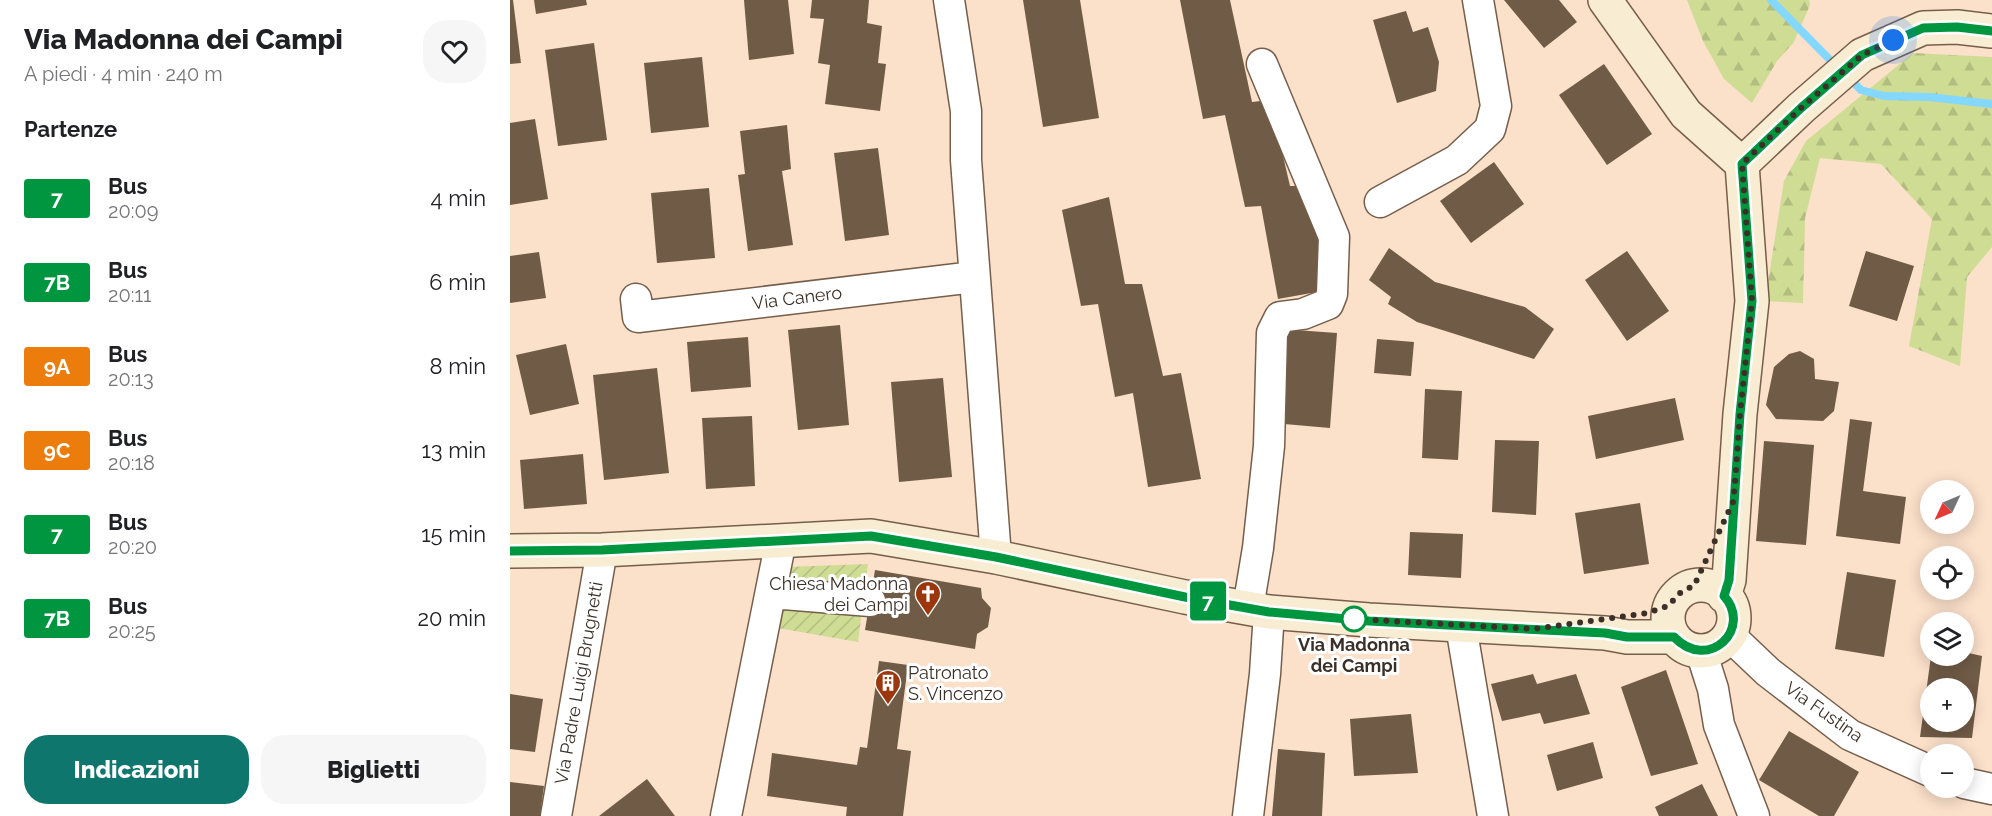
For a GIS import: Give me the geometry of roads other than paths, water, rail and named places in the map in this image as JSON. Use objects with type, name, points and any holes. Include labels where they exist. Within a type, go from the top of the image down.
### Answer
[{"type":"street","points":[[949,0],[966,111],[966,160],[996,557]]},
{"type":"street","points":[[1380,202],[1457,160],[1490,129],[1496,106],[1478,0]]},
{"type":"street","points":[[1605,0],[1686,114],[1742,164],[1752,301],[1740,414],[1730,568],[1699,618],[1719,725],[1754,816]]},
{"type":"street","points":[[1742,164],[1862,55],[1923,28],[1957,27],[1992,31]]},
{"type":"street","points":[[1248,816],[1266,674],[1258,610],[1258,548],[1269,446],[1272,333],[1280,317],[1303,314],[1328,304],[1332,294],[1334,237],[1262,64]]},
{"type":"street","name":"Via Canero","points":[[636,299],[638,317],[974,277]]},
{"type":"street","points":[[510,551],[602,550],[871,536],[996,557],[1258,610],[1461,626],[1605,633],[1627,637],[1699,618]]},
{"type":"street","points":[[726,816],[781,540]]},
{"type":"street","name":"Via Padre Luigi Brugnetti","points":[[556,816],[602,550]]},
{"type":"street","points":[[771,592],[870,601]]},
{"type":"street","name":"Via Fustina","points":[[1699,618],[1850,735],[1920,766]]},
{"type":"street","points":[[1461,626],[1492,816]]},
{"type":"street","points":[[1974,785],[1992,789]]},
{"type":"waterway","points":[[1771,0],[1838,68]]},
{"type":"waterway","points":[[1848,77],[1861,90],[1884,96],[1929,97],[1992,104]]},
{"type":"place","name":"Chiesa Madonna dei Campi","points":[[928,617]]},
{"type":"place","name":"Via Madonna dei Campi","points":[[1354,619]]},
{"type":"place","name":"Patronato S. Vincenzo","points":[[888,706]]}]
